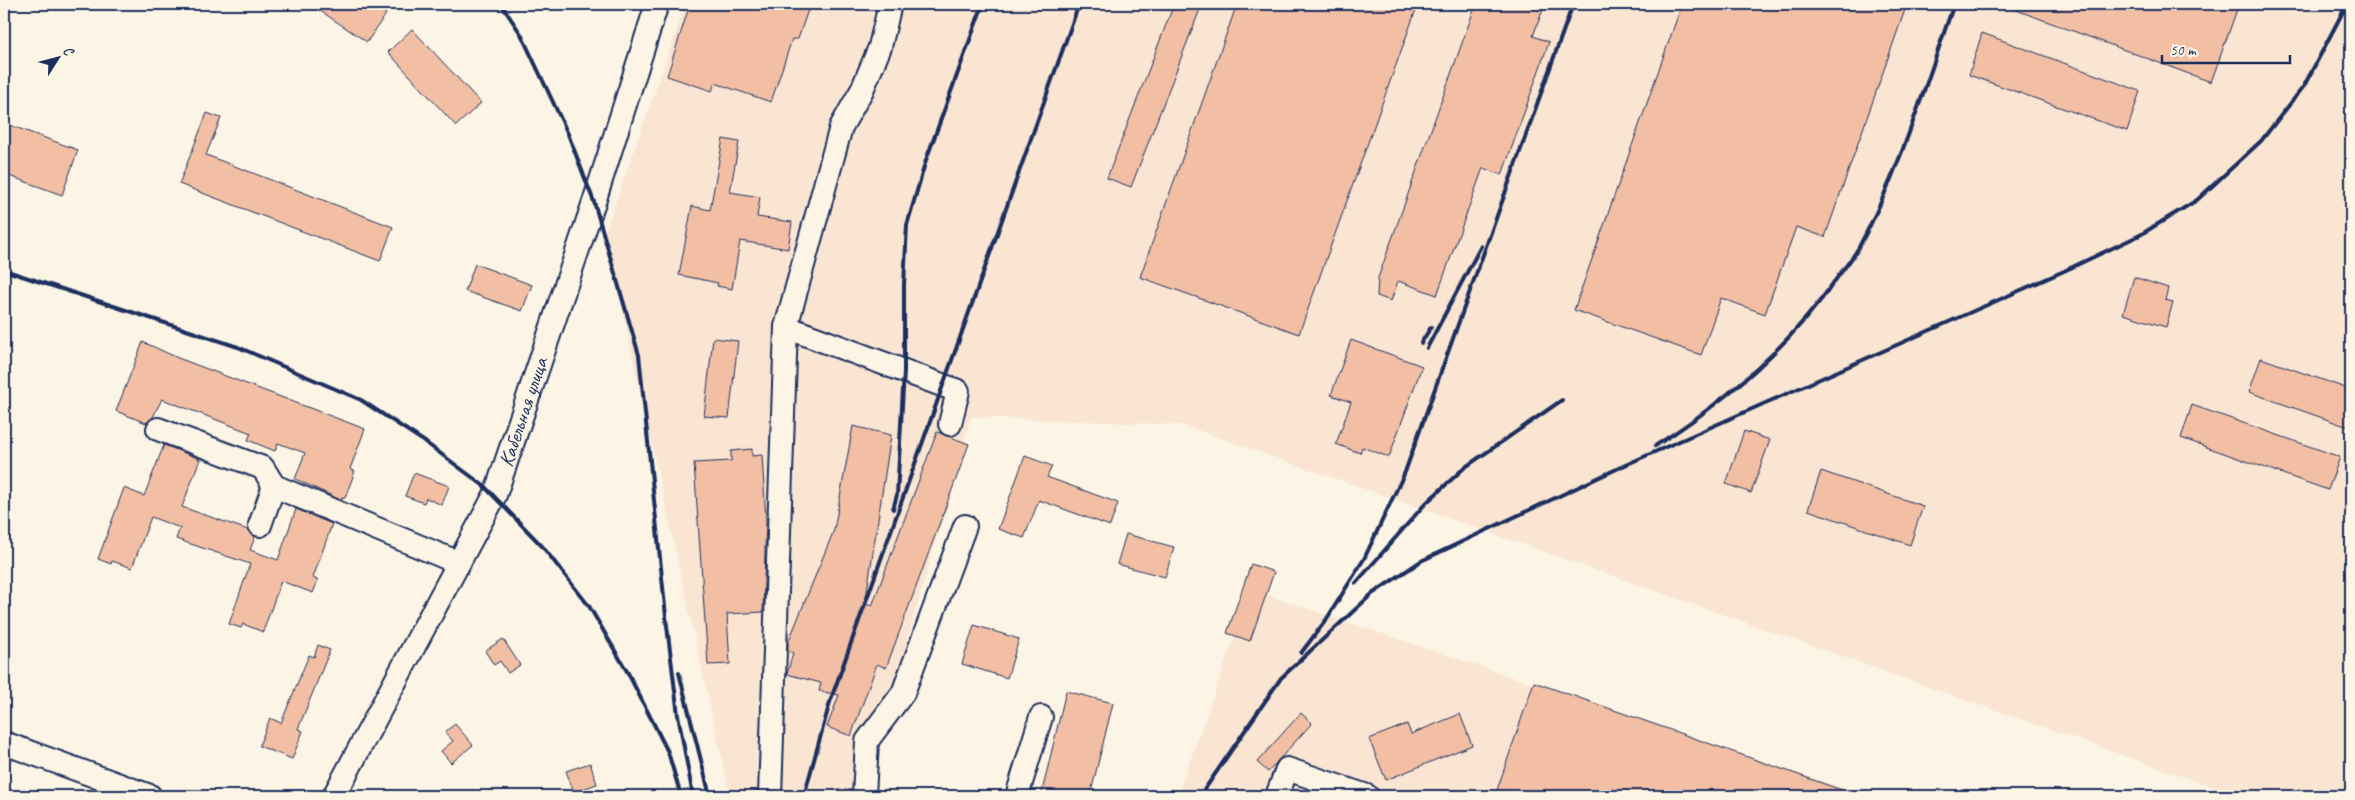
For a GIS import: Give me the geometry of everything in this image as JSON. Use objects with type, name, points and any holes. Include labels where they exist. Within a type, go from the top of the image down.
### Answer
[{"type":"street","name":"Кабельная улица","points":[[334,796],[495,495],[591,212],[657,4]]},
{"type":"street","points":[[770,796],[786,327],[841,128],[862,90],[880,47],[890,4]]},
{"type":"street","points":[[786,327],[958,391],[950,424]]},
{"type":"street","points":[[158,429],[263,468],[274,486],[460,563]]},
{"type":"street","points":[[260,525],[274,486]]},
{"type":"street","points":[[867,796],[868,741],[903,693],[965,526]]},
{"type":"street","points":[[1017,796],[1041,717]]},
{"type":"street","points":[[4,743],[150,796]]},
{"type":"street","points":[[1277,796],[1287,769],[1367,796]]},
{"type":"shaded area","points":[[686,4],[2351,4],[2351,796],[2239,796],[1183,425],[971,417],[863,796],[730,796],[605,232]]},
{"type":"shaded area","points":[[1252,590],[1867,796],[1177,796]]},
{"type":"building","points":[[310,4],[371,4],[386,14],[367,42]]},
{"type":"building","points":[[690,4],[810,4],[798,39],[792,39],[771,102],[715,83],[712,91],[667,76]]},
{"type":"building","points":[[1174,4],[1202,4],[1131,187],[1107,178]]},
{"type":"building","points":[[1237,4],[1418,4],[1299,334],[1140,277]]},
{"type":"building","points":[[1476,4],[1545,4],[1533,36],[1549,42],[1502,175],[1483,168],[1437,295],[1398,281],[1391,301],[1377,296],[1378,278]]},
{"type":"building","points":[[1682,4],[1907,4],[1825,237],[1796,227],[1765,314],[1721,298],[1701,355],[1574,310]]},
{"type":"building","points":[[2000,4],[2239,4],[2211,82]]},
{"type":"building","points":[[412,29],[481,103],[456,126],[388,52]]},
{"type":"building","points":[[1982,33],[2140,91],[2127,131],[1969,75]]},
{"type":"building","points":[[207,113],[221,118],[206,155],[393,227],[380,261],[179,184]]},
{"type":"building","points":[[4,123],[78,150],[62,195],[4,174]]},
{"type":"building","points":[[723,139],[739,142],[730,192],[760,197],[757,217],[792,222],[788,249],[740,241],[732,289],[717,286],[718,283],[679,275],[692,206],[710,210]]},
{"type":"building","points":[[475,264],[532,285],[522,311],[465,291]]},
{"type":"building","points":[[2134,277],[2168,288],[2165,300],[2173,302],[2166,327],[2123,314]]},
{"type":"building","points":[[713,338],[738,341],[729,418],[704,416]]},
{"type":"building","points":[[1351,340],[1422,366],[1389,457],[1362,447],[1360,453],[1336,444],[1351,402],[1331,395]]},
{"type":"building","points":[[143,342],[178,358],[365,429],[350,469],[355,471],[345,498],[342,497],[341,500],[295,479],[305,453],[278,443],[275,451],[248,440],[251,433],[162,399],[153,417],[146,423],[116,411]]},
{"type":"building","points":[[2261,358],[2351,390],[2351,428],[2249,392]]},
{"type":"building","points":[[2192,405],[2340,457],[2328,490],[2181,438]]},
{"type":"building","points":[[853,426],[891,435],[865,604],[872,606],[937,432],[969,444],[886,668],[877,664],[851,736],[827,727],[839,695],[819,691],[821,683],[787,674],[793,653],[788,651],[788,643],[834,530]]},
{"type":"building","points":[[1744,431],[1770,440],[1751,493],[1726,484]]},
{"type":"building","points":[[164,445],[200,459],[182,507],[248,530],[255,537],[250,550],[278,560],[296,509],[332,524],[313,578],[318,580],[313,593],[281,581],[263,632],[243,624],[241,628],[229,624],[250,564],[176,539],[180,528],[151,517],[132,568],[112,561],[111,564],[98,559],[124,488],[144,496]]},
{"type":"building","points":[[752,449],[752,456],[762,455],[766,520],[763,612],[727,614],[730,664],[708,665],[694,463],[731,461],[731,451]]},
{"type":"building","points":[[1025,456],[1052,466],[1047,477],[1118,503],[1110,526],[1039,500],[1024,538],[998,529]]},
{"type":"building","points":[[1821,471],[1923,506],[1910,545],[1808,510]]},
{"type":"building","points":[[414,473],[449,486],[442,505],[426,498],[424,503],[405,496]]},
{"type":"building","points":[[1126,534],[1174,547],[1165,577],[1117,564]]},
{"type":"building","points":[[1251,564],[1274,572],[1250,641],[1227,633]]},
{"type":"building","points":[[974,625],[1019,639],[1007,678],[962,664]]},
{"type":"building","points":[[503,639],[520,665],[508,673],[500,661],[494,665],[485,651]]},
{"type":"building","points":[[318,645],[330,650],[298,729],[303,731],[292,759],[259,746],[270,718],[281,723],[309,655],[314,657]]},
{"type":"building","points":[[1534,682],[1853,794],[1853,796],[1495,796]]},
{"type":"building","points":[[1066,691],[1113,703],[1090,796],[1041,796]]},
{"type":"building","points":[[1301,713],[1312,723],[1268,772],[1257,762]]},
{"type":"building","points":[[1460,714],[1472,745],[1386,780],[1369,739],[1407,724],[1411,734]]},
{"type":"building","points":[[455,724],[473,745],[451,763],[441,751],[453,741],[445,732]]},
{"type":"building","points":[[590,763],[597,784],[574,792],[566,771]]},
{"type":"railway","points":[[501,4],[521,34],[568,134],[594,202],[639,355],[667,626],[678,715],[693,796]]},
{"type":"railway","points":[[893,509],[897,495],[904,371],[904,285],[907,225],[926,160],[983,4]]},
{"type":"railway","points":[[804,796],[830,702],[1079,4]]},
{"type":"railway","points":[[1301,653],[1326,620],[1364,559],[1405,472],[1573,4]]},
{"type":"railway","points":[[1655,446],[1706,411],[1755,371],[1819,303],[1854,255],[1874,218],[1899,158],[1954,4]]},
{"type":"railway","points":[[1200,796],[1281,678],[1372,594],[1421,561],[1623,466],[2064,271],[2140,235],[2197,200],[2261,141],[2304,86],[2347,4]]},
{"type":"railway","points":[[1427,348],[1481,246]]},
{"type":"railway","points":[[4,270],[238,347],[361,400],[425,442],[484,486],[542,546],[589,606],[628,673],[668,752],[681,796]]},
{"type":"railway","points":[[1421,343],[1431,327]]},
{"type":"railway","points":[[1356,583],[1425,504],[1464,468],[1562,400]]},
{"type":"railway","points":[[679,673],[710,796]]}]
